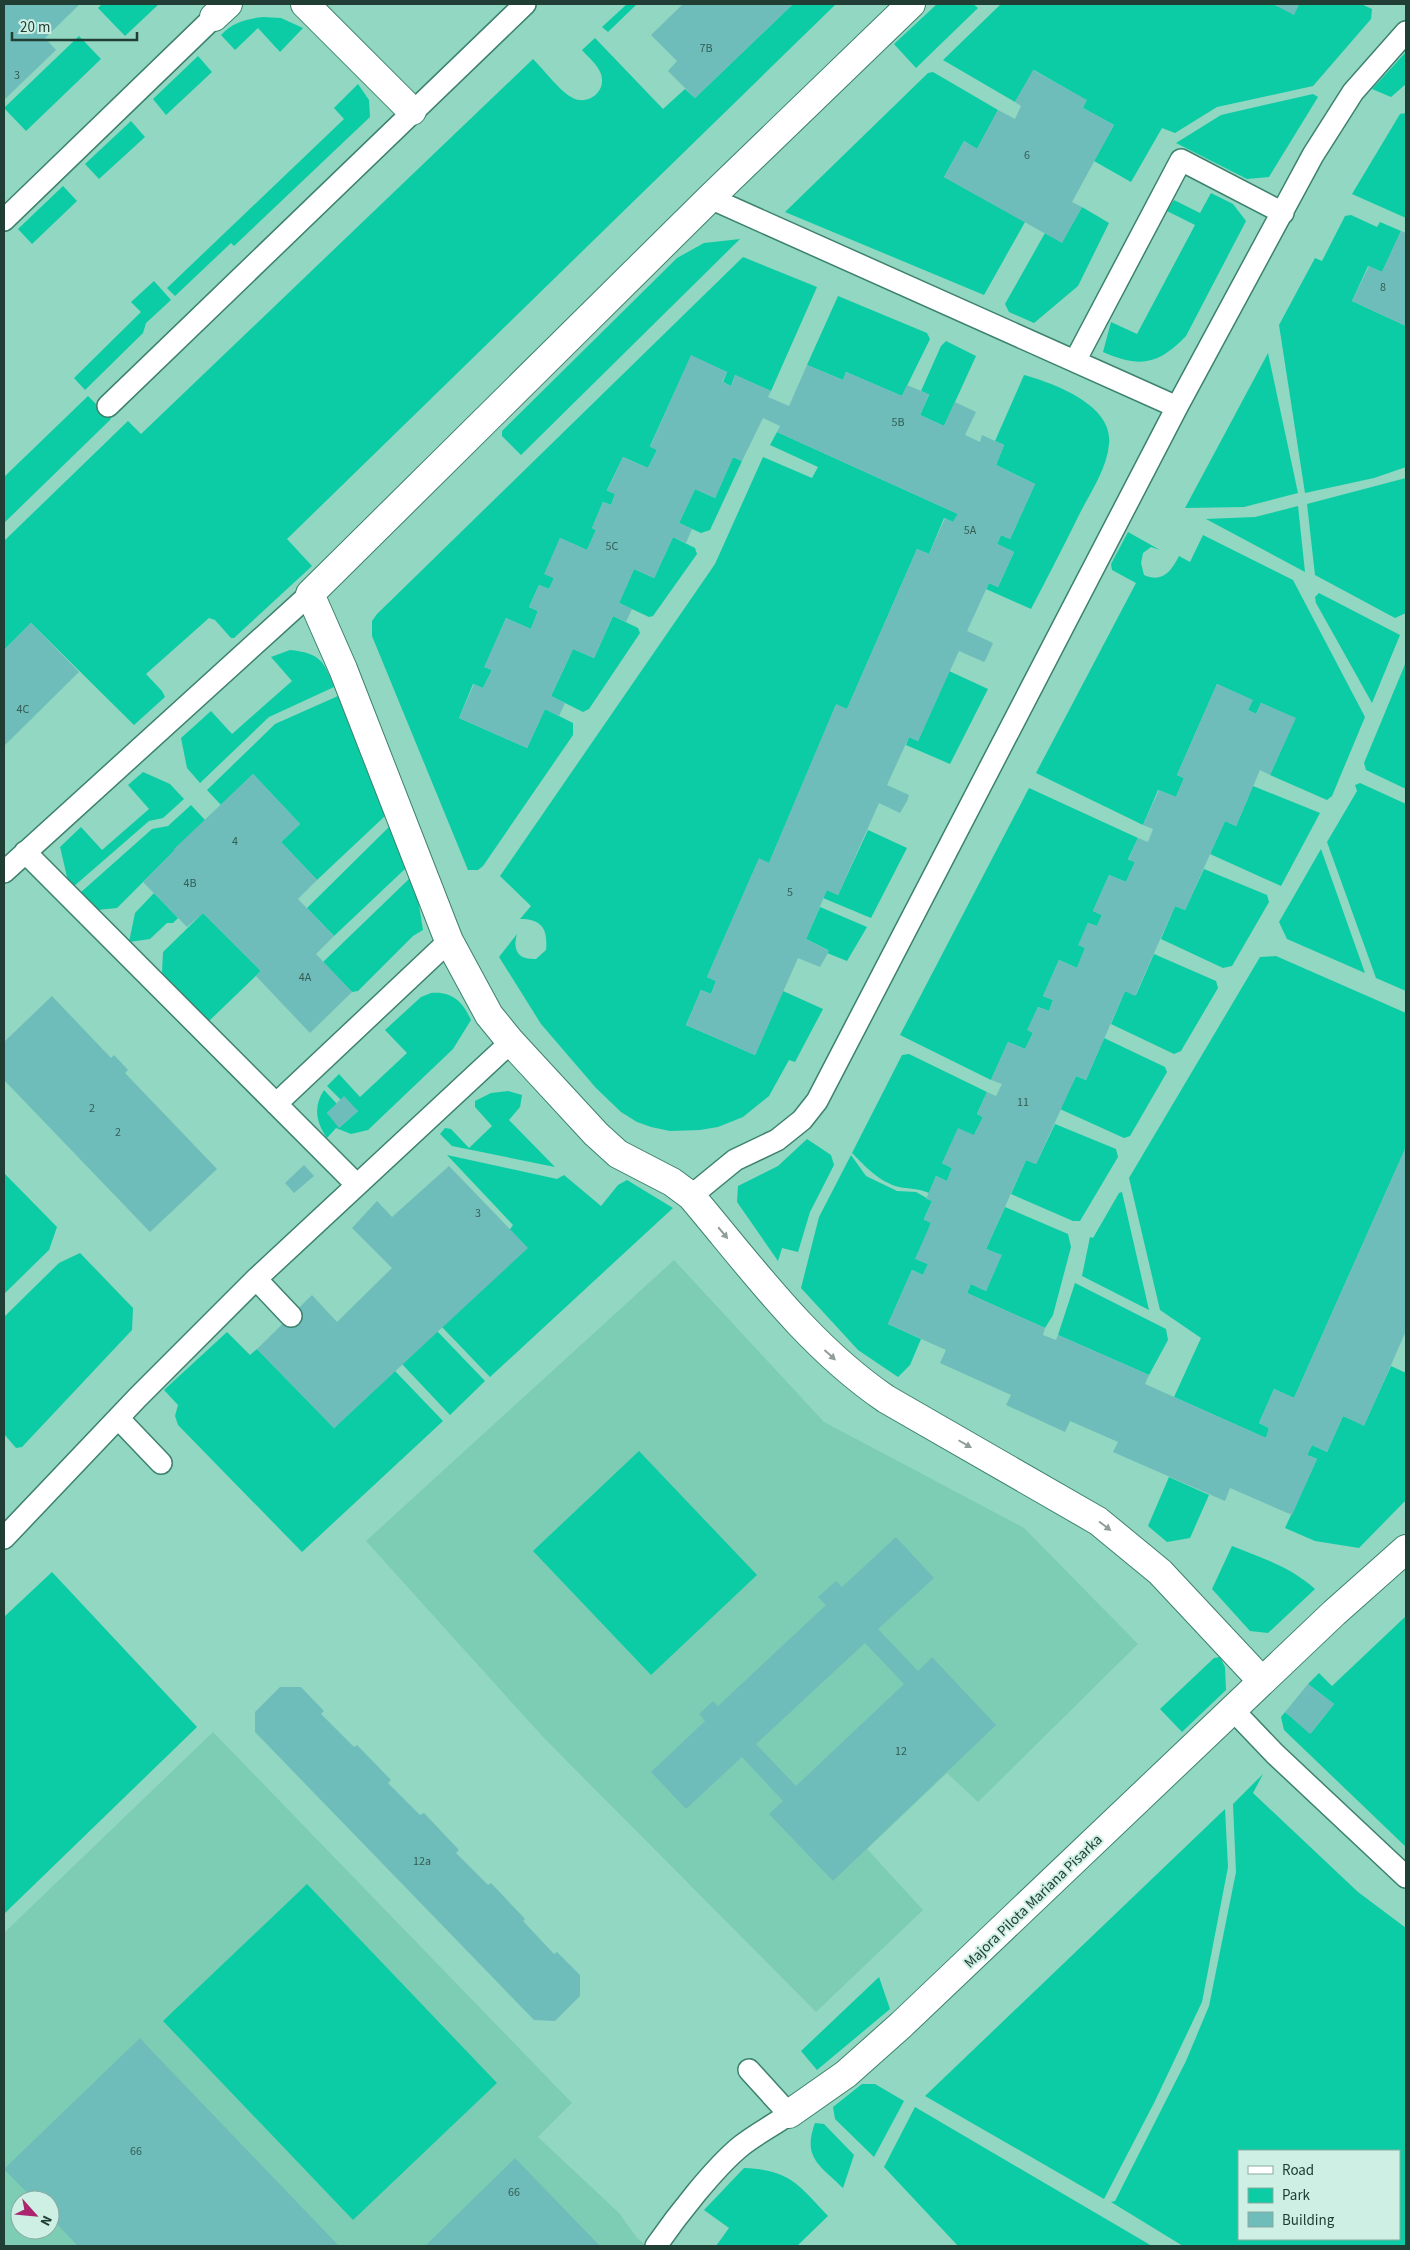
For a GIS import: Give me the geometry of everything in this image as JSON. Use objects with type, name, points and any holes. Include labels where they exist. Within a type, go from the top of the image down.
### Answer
[{"type":"street","points":[[304,4],[412,111]]},
{"type":"street","points":[[911,4],[710,198],[310,594],[343,670],[449,941],[489,1015],[511,1042],[596,1134],[618,1154],[672,1182],[691,1196],[806,1333],[859,1380],[886,1399],[1098,1520],[1160,1572],[1262,1682]]},
{"type":"street","name":"Majora Pilota Mariana Pisarka","points":[[790,2114],[846,2074],[902,2025],[1262,1682],[1406,1549]]},
{"type":"lane","points":[[108,406],[525,4]]},
{"type":"lane","points":[[4,220],[221,11]]},
{"type":"lane","points":[[691,1196],[735,1160],[776,1140],[802,1120],[817,1100],[1177,408],[1283,212],[1334,120],[1353,92],[1406,32]]},
{"type":"lane","points":[[1076,361],[1181,160],[1283,212]]},
{"type":"lane","points":[[710,198],[1177,408]]},
{"type":"lane","points":[[4,872],[310,594]]},
{"type":"lane","points":[[25,852],[356,1184]]},
{"type":"lane","points":[[276,1104],[449,941]]},
{"type":"lane","points":[[4,1538],[118,1418],[256,1279],[356,1184],[511,1042]]},
{"type":"lane","points":[[256,1279],[291,1316]]},
{"type":"lane","points":[[118,1418],[161,1463]]},
{"type":"lane","points":[[1233,1710],[1282,1761],[1406,1877]]},
{"type":"lane","points":[[749,2070],[790,2114]]},
{"type":"lane","name":"Majora Pilota Mariana Pisarka","points":[[656,2246],[691,2200],[730,2157],[742,2146],[790,2114]]},
{"type":"shaded area","points":[[674,1260],[824,1422],[1024,1528],[1138,1644],[978,1802],[947,1773],[867,1849],[923,1910],[816,2012],[543,1737],[366,1541]]},
{"type":"shaded area","points":[[213,1732],[572,2103],[538,2137],[619,2213],[637,2238],[647,2246],[4,2246],[4,1933]]},
{"type":"green space","points":[[102,4],[159,4],[125,36],[98,8]]},
{"type":"green space","points":[[627,4],[637,4],[608,32],[602,27]]},
{"type":"green space","points":[[793,4],[836,4],[287,539],[312,566],[234,638],[231,638],[215,620],[209,618],[146,674],[162,691],[165,697],[134,725],[31,623],[4,650],[4,541],[128,421],[141,434],[533,59],[566,94],[577,100],[589,99],[601,87],[601,74],[598,67],[582,50],[595,38],[663,109],[685,89],[695,98]]},
{"type":"green space","points":[[937,4],[973,4],[978,8],[916,68],[894,44]]},
{"type":"green space","points":[[1001,4],[1273,4],[1294,14],[1299,4],[1361,4],[1372,9],[1371,19],[1313,86],[1217,107],[1175,133],[1162,128],[1131,182],[1094,161],[1114,125],[1083,108],[1086,100],[1034,70],[1015,102],[943,60]]},
{"type":"green space","points":[[263,17],[281,18],[303,28],[280,52],[258,28],[235,50],[221,35],[230,27],[240,22]]},
{"type":"green space","points":[[79,36],[101,59],[26,131],[4,108]]},
{"type":"green space","points":[[1406,52],[1406,84],[1391,97],[1372,89]]},
{"type":"green space","points":[[198,56],[212,72],[166,115],[153,99]]},
{"type":"green space","points":[[933,72],[998,110],[977,149],[964,141],[944,177],[1025,222],[984,295],[785,212],[928,73]]},
{"type":"green space","points":[[358,84],[369,100],[370,117],[234,246],[231,243],[175,296],[167,288],[344,119],[334,108]]},
{"type":"green space","points":[[1313,94],[1318,97],[1269,177],[1247,179],[1176,143],[1221,115]]},
{"type":"green space","points":[[1406,113],[1406,218],[1352,194],[1400,114]]},
{"type":"green space","points":[[131,121],[145,137],[99,179],[85,164]]},
{"type":"green space","points":[[63,186],[77,201],[32,244],[18,229]]},
{"type":"green space","points":[[1211,193],[1233,204],[1246,221],[1186,336],[1166,353],[1148,361],[1128,360],[1103,352],[1111,322],[1137,334],[1195,225],[1167,211],[1174,200],[1200,213]]},
{"type":"green space","points":[[1082,207],[1109,223],[1078,286],[1034,323],[1009,312],[1005,304],[1045,233],[1062,242]]},
{"type":"green space","points":[[1351,215],[1377,227],[1380,222],[1401,231],[1382,272],[1368,266],[1352,301],[1406,326],[1406,467],[1374,478],[1305,493],[1279,325],[1315,258],[1322,261],[1345,216]]},
{"type":"green space","points":[[740,239],[521,455],[502,436],[502,431],[677,258],[704,243]]},
{"type":"green space","points":[[743,257],[817,287],[771,391],[735,375],[731,386],[723,382],[727,372],[691,356],[650,446],[657,450],[648,468],[623,457],[607,490],[615,494],[611,505],[603,502],[592,528],[596,530],[587,550],[560,538],[545,574],[554,578],[549,589],[539,585],[529,607],[538,611],[531,629],[506,618],[485,667],[492,670],[483,688],[473,684],[459,718],[527,748],[545,709],[573,723],[573,735],[483,866],[478,870],[468,870],[372,636],[372,621]]},
{"type":"green space","points":[[154,281],[171,300],[146,323],[143,333],[85,390],[74,378],[141,312],[131,302]]},
{"type":"green space","points":[[838,296],[927,333],[930,339],[902,396],[846,372],[843,380],[807,365]]},
{"type":"green space","points":[[946,341],[976,356],[944,426],[920,415],[929,395],[921,391],[941,346]]},
{"type":"green space","points":[[1268,353],[1298,493],[1244,507],[1185,508]]},
{"type":"green space","points":[[1024,375],[1065,390],[1092,407],[1102,418],[1108,430],[1109,444],[1108,453],[1098,479],[1031,609],[986,589],[989,583],[998,587],[1014,552],[997,544],[1001,535],[1010,539],[1035,484],[996,465],[1004,445],[995,441]]},
{"type":"green space","points":[[88,396],[111,419],[4,523],[4,477]]},
{"type":"green space","points":[[777,432],[958,514],[953,522],[944,518],[929,554],[917,549],[847,709],[836,705],[769,863],[759,859],[707,977],[716,981],[711,994],[701,990],[686,1025],[755,1055],[783,991],[823,1009],[795,1062],[789,1060],[769,1096],[743,1117],[718,1127],[670,1131],[637,1122],[621,1112],[596,1088],[541,1024],[499,957],[517,934],[515,945],[518,953],[525,958],[536,959],[546,950],[546,936],[538,923],[528,919],[520,919],[531,906],[500,876],[715,564],[763,457],[812,478],[818,467],[770,445]]},
{"type":"green space","points":[[733,457],[742,461],[710,530],[701,533],[679,523],[695,489],[715,498]]},
{"type":"green space","points":[[1406,478],[1406,613],[1395,618],[1315,575],[1307,504]]},
{"type":"green space","points":[[1298,506],[1305,572],[1206,519],[1255,517]]},
{"type":"green space","points":[[1128,532],[1160,550],[1151,547],[1143,553],[1141,563],[1144,575],[1150,577],[1161,577],[1173,567],[1179,556],[1190,562],[1203,535],[1293,580],[1365,717],[1332,796],[1327,800],[1270,775],[1295,718],[1261,703],[1256,714],[1248,710],[1252,700],[1217,684],[1177,775],[1184,778],[1176,797],[1158,790],[1143,825],[1036,773],[1136,583],[1112,570],[1111,564]]},
{"type":"green space","points":[[673,537],[695,548],[697,554],[653,616],[649,617],[619,603],[634,569],[654,578]]},
{"type":"green space","points":[[1319,593],[1400,635],[1372,703],[1316,603],[1315,597]]},
{"type":"green space","points":[[613,616],[638,628],[640,633],[589,709],[583,712],[551,696],[573,649],[594,658]]},
{"type":"green space","points":[[290,650],[308,653],[320,660],[334,687],[269,717],[200,783],[187,768],[181,738],[211,711],[232,734],[292,681],[271,657]]},
{"type":"green space","points":[[1406,662],[1406,789],[1366,770],[1364,763]]},
{"type":"green space","points":[[949,671],[988,689],[950,764],[906,745],[909,737],[918,741]]},
{"type":"green space","points":[[338,696],[385,816],[317,880],[281,842],[300,824],[253,774],[221,805],[207,790],[275,724]]},
{"type":"green space","points":[[143,772],[170,784],[184,799],[163,818],[149,821],[73,887],[68,881],[60,847],[81,827],[102,850],[149,809],[128,785]]},
{"type":"green space","points":[[1360,783],[1406,804],[1406,991],[1376,978],[1327,842],[1357,791],[1355,785]]},
{"type":"green space","points":[[1253,786],[1320,813],[1281,886],[1210,854],[1225,821],[1236,826]]},
{"type":"green space","points":[[1029,788],[1138,838],[1128,859],[1135,862],[1126,882],[1109,875],[1093,911],[1102,915],[1097,926],[1088,923],[1079,945],[1085,948],[1077,968],[1059,960],[1043,996],[1053,1000],[1049,1011],[1038,1007],[1028,1030],[1033,1033],[1025,1049],[1008,1042],[991,1080],[900,1035]]},
{"type":"green space","points":[[191,805],[205,820],[117,908],[97,910],[80,893],[152,829],[168,826]]},
{"type":"green space","points":[[390,826],[406,868],[334,936],[307,908]]},
{"type":"green space","points":[[868,830],[907,848],[871,918],[823,898],[827,890],[838,895]]},
{"type":"green space","points":[[1321,849],[1365,973],[1287,939],[1279,922]]},
{"type":"green space","points":[[1204,869],[1267,895],[1269,902],[1232,966],[1223,968],[1161,939],[1175,906],[1185,910]]},
{"type":"green space","points":[[410,878],[418,899],[423,930],[413,936],[358,991],[352,992],[323,962]]},
{"type":"green space","points":[[154,893],[178,918],[173,923],[167,923],[150,939],[129,942],[135,913]]},
{"type":"green space","points":[[820,907],[867,927],[847,961],[827,953],[828,950],[806,939]]},
{"type":"green space","points":[[203,913],[261,971],[209,1021],[162,973],[163,952]]},
{"type":"green space","points":[[1154,954],[1216,981],[1218,988],[1181,1051],[1174,1054],[1111,1024],[1125,991],[1136,995]]},
{"type":"green space","points":[[1276,956],[1406,1013],[1406,1147],[1294,1398],[1274,1389],[1259,1423],[1269,1428],[1266,1438],[1174,1397],[1201,1338],[1160,1310],[1129,1178],[1260,957]]},
{"type":"green space","points":[[431,993],[445,994],[456,999],[471,1020],[453,1049],[368,1130],[351,1134],[336,1128],[327,1138],[320,1126],[317,1114],[318,1102],[324,1090],[337,1104],[327,1113],[340,1127],[358,1111],[341,1100],[327,1086],[339,1074],[360,1097],[407,1053],[385,1030],[421,997]]},
{"type":"green space","points":[[1104,1038],[1165,1067],[1167,1072],[1130,1136],[1124,1138],[1060,1109],[1076,1076],[1086,1080]]},
{"type":"green space","points":[[909,1054],[987,1092],[977,1114],[983,1117],[974,1135],[942,1163],[952,1168],[947,1181],[936,1176],[929,1193],[892,1185],[873,1173],[852,1153],[902,1055]]},
{"type":"green space","points":[[508,1091],[522,1095],[520,1107],[509,1120],[555,1167],[452,1146],[440,1134],[445,1128],[451,1129],[469,1148],[492,1126],[475,1107],[475,1101],[491,1093]]},
{"type":"green space","points":[[1055,1124],[1116,1149],[1118,1157],[1080,1221],[1073,1221],[1011,1194],[1026,1160],[1036,1164]]},
{"type":"green space","points":[[807,1139],[831,1155],[834,1165],[810,1212],[798,1252],[782,1248],[778,1261],[737,1202],[738,1186],[778,1166]]},
{"type":"green space","points":[[447,1155],[557,1179],[564,1175],[601,1206],[618,1185],[627,1180],[673,1208],[490,1377],[442,1327],[513,1225]]},
{"type":"green space","points":[[851,1155],[866,1176],[897,1191],[916,1192],[932,1201],[924,1219],[931,1223],[916,1259],[928,1264],[923,1275],[912,1270],[888,1324],[921,1339],[910,1365],[898,1377],[858,1350],[801,1288],[819,1217]]},
{"type":"green space","points":[[4,1173],[57,1227],[49,1250],[4,1294]]},
{"type":"green space","points":[[1122,1192],[1149,1310],[1082,1276],[1090,1237],[1093,1238],[1119,1193]]},
{"type":"green space","points":[[1005,1207],[1068,1234],[1071,1247],[1053,1315],[1045,1328],[967,1293],[971,1284],[986,1291],[1001,1255],[986,1249]]},
{"type":"green space","points":[[80,1253],[133,1308],[132,1330],[22,1447],[16,1448],[4,1434],[4,1317],[59,1263]]},
{"type":"green space","points":[[1075,1283],[1166,1329],[1168,1340],[1149,1375],[1058,1335]]},
{"type":"green space","points":[[437,1331],[485,1381],[450,1415],[402,1364]]},
{"type":"green space","points":[[227,1332],[250,1355],[257,1349],[334,1428],[395,1371],[443,1421],[302,1552],[178,1425],[175,1416],[178,1405],[164,1390]]},
{"type":"green space","points":[[1391,1366],[1406,1373],[1406,1500],[1359,1548],[1315,1541],[1285,1528],[1317,1459],[1307,1455],[1312,1445],[1327,1452],[1343,1416],[1364,1425]]},
{"type":"green space","points":[[639,1451],[757,1575],[651,1675],[533,1551]]},
{"type":"green space","points":[[1169,1477],[1209,1495],[1190,1538],[1167,1542],[1148,1526]]},
{"type":"green space","points":[[1232,1546],[1286,1569],[1315,1589],[1268,1633],[1250,1631],[1212,1589]]},
{"type":"green space","points":[[52,1572],[197,1727],[4,1914],[4,1617]]},
{"type":"green space","points":[[1406,1616],[1406,1847],[1284,1730],[1281,1717],[1285,1712],[1311,1733],[1334,1704],[1308,1684],[1319,1673],[1332,1686]]},
{"type":"green space","points":[[1220,1657],[1225,1667],[1226,1690],[1182,1732],[1160,1709],[1214,1658]]},
{"type":"green space","points":[[1263,1774],[1253,1793],[1358,1892],[1406,1928],[1406,2246],[1183,2246],[1111,2202],[1115,2201],[1186,2061],[1209,2006],[1236,1872],[1233,1804]]},
{"type":"green space","points":[[1225,1809],[1228,1867],[1202,2002],[1154,2103],[1104,2199],[925,2096]]},
{"type":"green space","points":[[307,1884],[497,2083],[353,2220],[163,2021]]},
{"type":"green space","points":[[879,1977],[890,2009],[817,2070],[801,2051]]},
{"type":"green space","points":[[862,2084],[875,2084],[904,2101],[874,2157],[835,2119],[833,2107]]},
{"type":"green space","points":[[915,2107],[1152,2246],[958,2246],[884,2167]]},
{"type":"green space","points":[[815,2123],[824,2124],[854,2155],[843,2188],[821,2167],[812,2153],[812,2135]]},
{"type":"green space","points":[[744,2168],[772,2172],[792,2181],[809,2195],[828,2216],[797,2246],[716,2246],[729,2228],[704,2210]]},
{"type":"building","points":[[4,4],[80,4],[45,38],[56,50],[4,100]]},
{"type":"building","points":[[683,4],[793,4],[695,98],[668,71],[677,61],[651,35]]},
{"type":"building","points":[[1273,4],[1299,4],[1294,15]]},
{"type":"building","points":[[1033,70],[1087,100],[1083,108],[1114,125],[1072,202],[1082,207],[1062,243],[944,177],[964,141],[977,149],[998,110],[1015,119],[1021,106],[1015,102]]},
{"type":"building","points":[[1401,231],[1406,233],[1406,326],[1352,301],[1369,266],[1382,272]]},
{"type":"building","points":[[691,355],[727,372],[722,382],[731,386],[735,375],[771,391],[768,397],[789,406],[807,365],[843,380],[846,372],[902,396],[907,385],[929,394],[920,415],[944,426],[955,402],[976,412],[965,435],[980,442],[982,435],[1004,445],[996,465],[1035,484],[1010,539],[1001,535],[997,544],[1014,552],[998,587],[989,583],[967,631],[993,643],[986,659],[984,662],[959,651],[918,741],[909,737],[887,785],[909,795],[907,801],[900,813],[879,803],[838,895],[827,890],[806,939],[829,951],[820,967],[798,958],[755,1055],[686,1025],[701,990],[711,994],[716,981],[707,977],[759,858],[769,863],[836,704],[847,709],[917,549],[929,554],[945,518],[953,522],[958,514],[777,432],[780,426],[763,418],[742,461],[733,457],[715,498],[695,489],[679,523],[692,529],[686,543],[673,537],[654,578],[634,569],[619,603],[632,609],[626,622],[613,616],[594,658],[573,649],[551,696],[565,703],[559,716],[545,709],[527,748],[459,718],[474,684],[483,688],[492,670],[484,667],[506,618],[531,629],[538,611],[529,607],[539,585],[549,589],[554,578],[544,574],[560,538],[587,550],[596,530],[592,528],[603,502],[611,505],[615,494],[607,491],[623,457],[648,468],[657,450],[650,447]]},
{"type":"building","points":[[31,623],[79,672],[4,746],[4,650]]},
{"type":"building","points":[[1217,684],[1253,700],[1248,710],[1256,714],[1261,703],[1296,718],[1270,775],[1260,770],[1236,826],[1225,821],[1185,910],[1175,906],[1135,996],[1125,991],[1086,1080],[1076,1076],[1036,1164],[1026,1160],[986,1249],[1002,1255],[986,1291],[971,1284],[967,1293],[1045,1328],[1043,1335],[1056,1340],[1058,1335],[1149,1375],[1145,1384],[1266,1438],[1269,1428],[1259,1423],[1274,1389],[1294,1398],[1406,1147],[1406,1331],[1364,1426],[1343,1416],[1327,1452],[1312,1445],[1307,1455],[1317,1459],[1292,1515],[1230,1488],[1225,1501],[1113,1452],[1118,1442],[1070,1421],[1065,1432],[1006,1405],[1011,1395],[940,1363],[946,1350],[888,1324],[912,1270],[923,1275],[928,1264],[915,1259],[931,1223],[924,1220],[932,1201],[926,1199],[936,1176],[947,1181],[952,1168],[942,1163],[958,1128],[974,1135],[983,1117],[977,1114],[987,1092],[996,1096],[1002,1084],[991,1080],[1008,1042],[1025,1049],[1033,1033],[1027,1030],[1038,1007],[1049,1011],[1053,1000],[1043,996],[1059,960],[1077,968],[1085,948],[1078,945],[1088,923],[1097,926],[1102,915],[1093,911],[1109,875],[1126,882],[1135,862],[1128,860],[1138,838],[1148,842],[1153,829],[1143,825],[1159,790],[1176,797],[1184,778],[1177,775]]},
{"type":"building","points":[[253,774],[300,824],[281,842],[317,880],[298,899],[334,936],[316,954],[352,992],[310,1033],[256,976],[261,971],[203,913],[187,927],[143,882],[174,849]]},
{"type":"building","points":[[52,996],[111,1058],[114,1055],[128,1070],[125,1073],[217,1169],[150,1232],[4,1080],[4,1042]]},
{"type":"building","points":[[344,1096],[358,1111],[339,1128],[327,1113]]},
{"type":"building","points":[[304,1165],[314,1176],[294,1193],[285,1183]]},
{"type":"building","points":[[449,1166],[528,1248],[334,1428],[257,1349],[312,1295],[337,1322],[392,1268],[352,1228],[377,1201],[392,1217]]},
{"type":"building","points":[[896,1537],[934,1578],[878,1629],[918,1671],[932,1657],[996,1725],[833,1881],[769,1814],[783,1801],[742,1757],[686,1809],[651,1772],[705,1721],[699,1714],[713,1701],[718,1706],[826,1605],[818,1597],[836,1581],[842,1587]],"holes":[[[865,1643],[904,1684],[796,1786],[756,1744]]]},
{"type":"building","points":[[1308,1684],[1334,1704],[1310,1734],[1285,1712]]},
{"type":"building","points":[[280,1687],[301,1687],[324,1711],[321,1714],[354,1747],[357,1745],[391,1780],[388,1783],[420,1815],[424,1813],[459,1850],[456,1853],[488,1885],[491,1883],[525,1919],[523,1921],[554,1954],[557,1952],[580,1975],[580,1996],[555,2021],[534,2020],[255,1732],[255,1712]]},
{"type":"building","points":[[140,2038],[339,2246],[78,2246],[60,2227],[60,2190],[24,2190],[4,2169]]},
{"type":"building","points":[[515,2158],[600,2246],[425,2246]]}]
